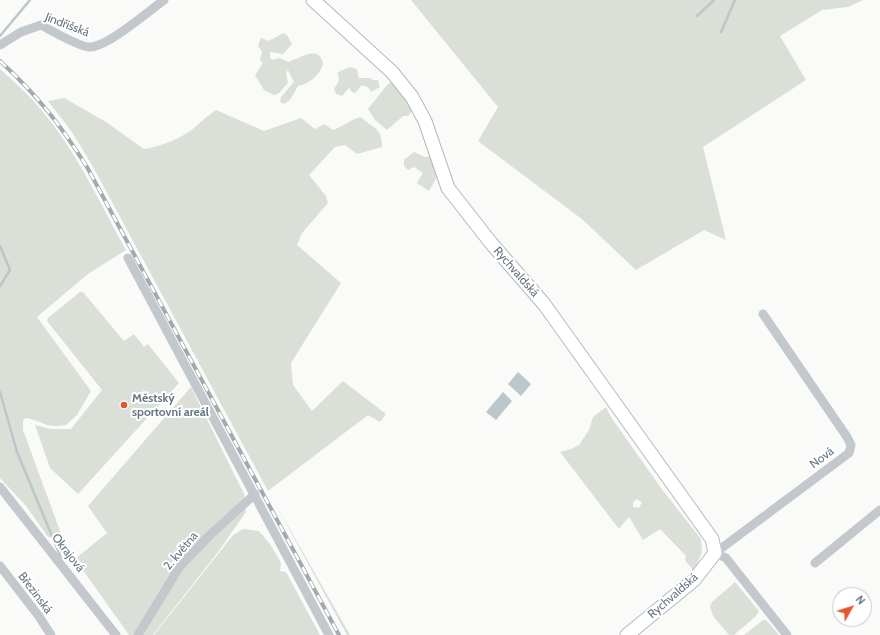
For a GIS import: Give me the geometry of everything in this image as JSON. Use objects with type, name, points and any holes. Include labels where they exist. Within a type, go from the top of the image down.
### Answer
[{"type":"street","name":"Jindřišská","points":[[0,46],[21,32],[41,25],[87,47],[103,43],[164,0]]},
{"type":"street","name":"Rychvaldská","points":[[313,0],[392,72],[412,97],[425,121],[448,188],[491,243],[544,304],[712,539],[715,553],[694,580],[627,635]]},
{"type":"street","points":[[128,258],[329,635]]},
{"type":"street","name":"Nová","points":[[715,553],[850,453],[851,445],[847,436],[763,314]]},
{"type":"street","name":"Okrajová","points":[[0,487],[116,635]]},
{"type":"street","name":"2. května","points":[[138,635],[180,566],[210,535],[255,494]]},
{"type":"street","points":[[815,562],[880,510]]},
{"type":"street","points":[[715,553],[726,558],[787,635]]},
{"type":"street","name":"Březinská","points":[[0,566],[38,615],[49,634]]},
{"type":"shaded area","points":[[411,0],[863,0],[848,7],[822,10],[780,36],[806,80],[703,147],[726,240],[704,230],[636,270],[583,220],[478,141],[498,107]]},
{"type":"shaded area","points":[[283,33],[287,35],[292,44],[283,54],[270,52],[270,58],[273,60],[280,58],[288,62],[308,54],[313,54],[318,55],[321,58],[323,64],[317,75],[306,83],[298,86],[290,100],[284,104],[280,102],[281,97],[294,82],[288,70],[286,73],[288,83],[279,93],[274,95],[264,90],[255,75],[263,63],[260,60],[262,52],[258,46],[261,38],[269,41]]},
{"type":"shaded area","points":[[350,67],[357,69],[359,78],[378,80],[380,87],[371,92],[369,88],[362,85],[355,93],[349,88],[342,96],[336,94],[334,89],[339,81],[338,72]]},
{"type":"shaded area","points":[[0,69],[42,110],[59,132],[89,182],[126,250],[88,274],[37,317],[91,391],[77,415],[66,425],[54,426],[32,419],[26,418],[23,420],[23,430],[60,531],[60,536],[53,538],[48,537],[26,506],[0,478]]},
{"type":"shaded area","points":[[391,82],[398,86],[413,110],[408,116],[403,116],[387,130],[375,120],[368,109]]},
{"type":"shaded area","points":[[64,98],[106,122],[144,149],[177,139],[194,128],[216,110],[264,131],[301,118],[315,129],[324,124],[333,130],[361,117],[379,132],[382,140],[382,147],[357,154],[345,145],[335,147],[309,175],[326,196],[328,203],[302,233],[297,245],[341,283],[291,363],[293,385],[312,411],[343,381],[386,414],[380,422],[368,415],[268,491],[92,165],[72,132],[48,101]]},
{"type":"shaded area","points":[[414,152],[425,157],[431,156],[437,177],[429,191],[417,183],[423,173],[414,167],[408,170],[404,166],[404,160]]},
{"type":"shaded area","name":"Městský sportovní areál","points":[[80,292],[83,292],[124,341],[134,334],[144,347],[148,344],[179,383],[78,494],[50,468],[35,425],[51,429],[71,429],[102,390],[47,321],[48,318]]},
{"type":"shaded area","points":[[518,372],[531,384],[521,396],[508,384]]},
{"type":"shaded area","points":[[191,387],[244,494],[246,512],[218,552],[153,635],[129,635],[75,559],[107,533],[88,506]]},
{"type":"shaded area","points":[[503,392],[512,401],[496,420],[486,412]]},
{"type":"shaded area","points":[[606,407],[611,417],[661,488],[701,539],[702,552],[694,571],[685,560],[686,556],[660,529],[643,540],[629,517],[619,529],[560,452],[579,445],[589,430],[593,417]],"holes":[[[636,499],[642,502],[639,508],[633,507],[633,503]]]},
{"type":"shaded area","points":[[271,496],[350,635],[347,635]]},
{"type":"shaded area","points":[[243,529],[259,531],[270,544],[281,563],[280,571],[286,572],[320,635],[154,635],[233,535]]},
{"type":"shaded area","points":[[735,582],[759,611],[756,616],[734,635],[729,635],[713,616],[710,606],[712,602]]},
{"type":"shaded area","points":[[763,620],[766,620],[779,635],[744,635]]},
{"type":"waterway","points":[[0,36],[30,0]]},
{"type":"waterway","points":[[697,16],[714,0]]},
{"type":"waterway","points":[[721,32],[735,0]]},
{"type":"waterway","points":[[0,246],[10,270],[0,286]]},
{"type":"waterway","points":[[0,392],[17,452],[62,560]]},
{"type":"railway","points":[[0,61],[26,86],[48,111],[87,167],[339,635]]},
{"type":"place","name":"Městský sportovní areál","points":[[124,405]]}]
